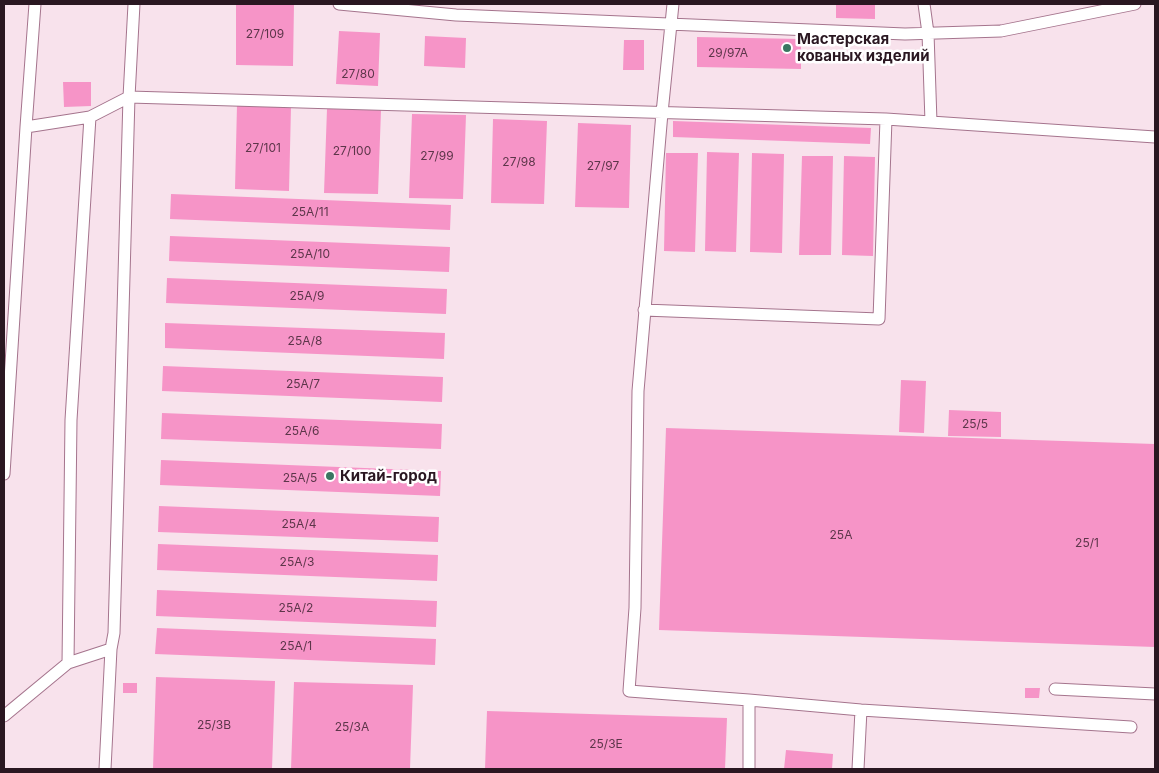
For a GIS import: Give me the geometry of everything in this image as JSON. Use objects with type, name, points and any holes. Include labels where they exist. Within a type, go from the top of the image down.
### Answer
[{"type":"lane","points":[[4,474],[35,4]]},
{"type":"lane","points":[[105,769],[114,633],[129,97],[134,4]]},
{"type":"lane","points":[[340,4],[905,34],[1001,31],[1135,4]]},
{"type":"lane","points":[[673,4],[638,392],[635,608],[630,691],[862,710],[1130,727]]},
{"type":"lane","points":[[924,4],[928,32],[931,122]]},
{"type":"lane","points":[[26,127],[90,117],[129,97],[886,119],[1155,136]]},
{"type":"lane","points":[[68,663],[71,420],[90,117]]},
{"type":"lane","points":[[644,310],[879,319],[886,119]]},
{"type":"lane","points":[[4,716],[68,663],[112,649]]},
{"type":"lane","points":[[1055,690],[1155,694]]},
{"type":"lane","points":[[748,700],[749,769]]},
{"type":"lane","points":[[858,769],[862,710]]},
{"type":"building","points":[[236,4],[294,4],[293,66],[236,65]]},
{"type":"building","points":[[836,4],[875,4],[875,19],[836,18]]},
{"type":"building","points":[[339,31],[380,33],[378,86],[336,84]]},
{"type":"building","points":[[425,36],[466,38],[465,68],[424,66]]},
{"type":"building","points":[[697,37],[801,39],[801,69],[697,67]]},
{"type":"building","points":[[624,40],[644,40],[644,70],[623,70]]},
{"type":"building","points":[[63,82],[91,82],[91,106],[64,107]]},
{"type":"building","points":[[237,105],[291,107],[289,191],[235,189]]},
{"type":"building","points":[[327,109],[381,110],[378,194],[324,193]]},
{"type":"building","points":[[412,114],[466,115],[463,199],[409,198]]},
{"type":"building","points":[[493,119],[547,121],[544,204],[491,203]]},
{"type":"building","points":[[673,121],[871,128],[870,144],[673,137]]},
{"type":"building","points":[[578,123],[631,125],[629,208],[575,207]]},
{"type":"building","points":[[707,152],[739,153],[736,252],[705,251]]},
{"type":"building","points":[[666,153],[698,153],[695,252],[664,251]]},
{"type":"building","points":[[752,153],[784,154],[782,253],[750,252]]},
{"type":"building","points":[[802,156],[833,156],[831,255],[799,255]]},
{"type":"building","points":[[844,156],[875,157],[873,256],[842,255]]},
{"type":"building","points":[[171,194],[451,205],[450,230],[170,219]]},
{"type":"building","points":[[170,236],[450,247],[449,272],[169,261]]},
{"type":"building","points":[[167,278],[447,289],[446,314],[166,303]]},
{"type":"building","points":[[165,323],[445,333],[444,359],[165,348]]},
{"type":"building","points":[[163,366],[443,377],[442,402],[162,391]]},
{"type":"building","points":[[901,380],[926,381],[924,433],[899,432]]},
{"type":"building","points":[[949,410],[1001,412],[1001,437],[948,436]]},
{"type":"building","points":[[162,413],[442,424],[441,449],[161,439]]},
{"type":"building","points":[[666,428],[1155,444],[1155,647],[659,630]]},
{"type":"building","points":[[161,460],[441,471],[440,496],[160,485]]},
{"type":"building","points":[[159,506],[439,517],[438,542],[158,532]]},
{"type":"building","points":[[158,544],[438,555],[437,581],[157,570]]},
{"type":"building","points":[[157,590],[437,601],[436,627],[156,616]]},
{"type":"building","points":[[157,628],[436,639],[435,665],[155,654]]},
{"type":"building","points":[[156,677],[275,681],[272,769],[153,769]]},
{"type":"building","points":[[294,682],[413,685],[410,769],[291,769]]},
{"type":"building","points":[[123,683],[137,683],[137,693],[123,693]]},
{"type":"building","points":[[1025,688],[1040,688],[1039,698],[1025,698]]},
{"type":"building","points":[[487,711],[727,718],[725,769],[485,769]]},
{"type":"building","points":[[786,750],[833,754],[832,769],[784,769]]},
{"type":"place","name":"Мастерская кованых изделий","points":[[787,48]]},
{"type":"place","name":"Китай-город","points":[[330,476]]}]
